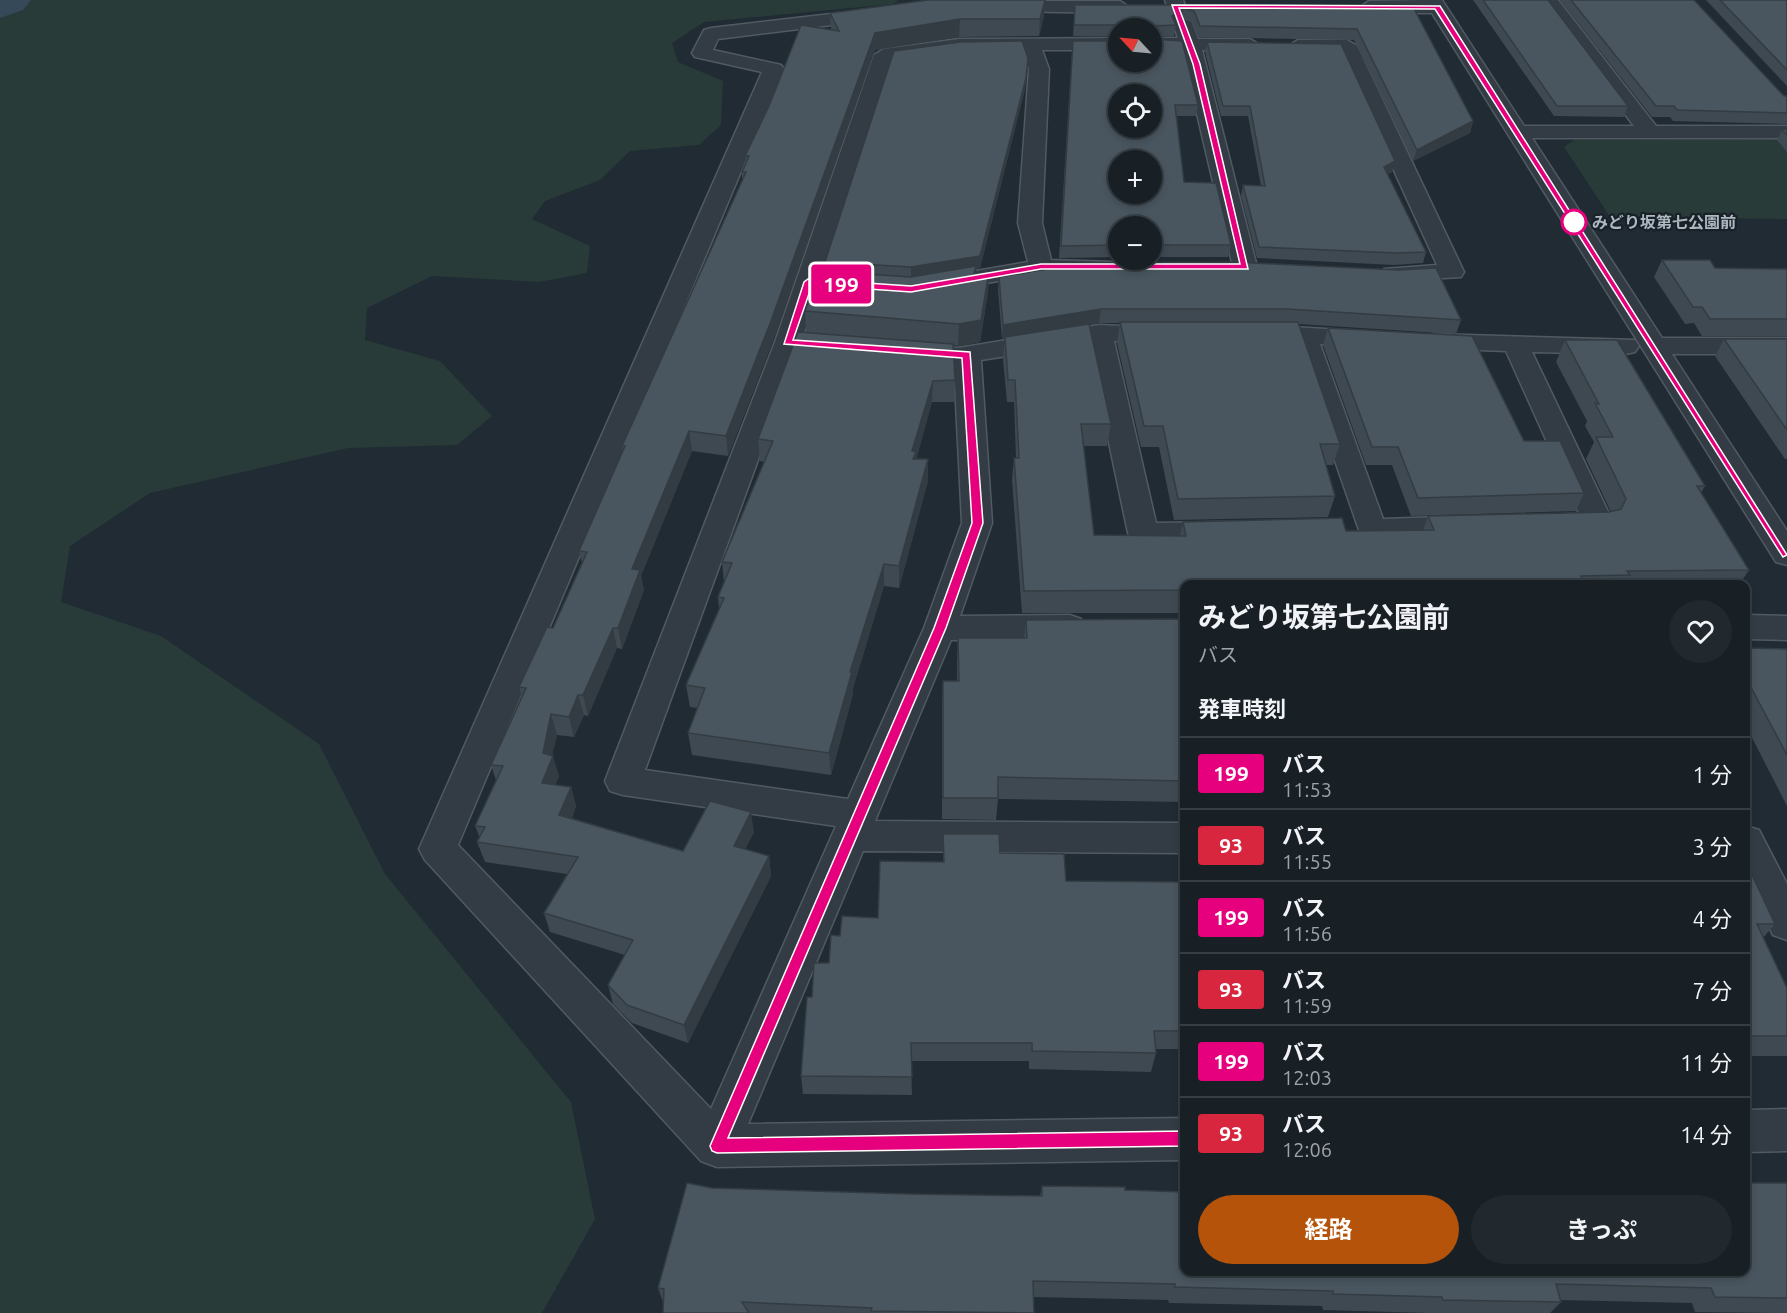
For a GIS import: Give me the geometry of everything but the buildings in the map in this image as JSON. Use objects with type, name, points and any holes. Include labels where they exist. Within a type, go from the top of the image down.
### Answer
[{"type":"street","points":[[1548,0],[1650,132]]},
{"type":"street","points":[[1170,4],[1198,6]]},
{"type":"street","points":[[1170,4],[1197,64],[1245,267]]},
{"type":"street","points":[[1350,7],[1435,4],[1516,132],[1639,346],[1787,555]]},
{"type":"street","points":[[983,8],[1139,6]]},
{"type":"street","points":[[900,12],[711,34],[702,53],[774,69],[438,849],[717,1146],[1180,1139]]},
{"type":"street","points":[[1030,44],[1039,69],[1030,223],[1041,267]]},
{"type":"street","points":[[1108,44],[959,45],[884,55],[820,283],[799,343],[623,781],[855,826],[1180,838]]},
{"type":"street","points":[[1162,44],[1347,46],[1452,272],[1371,273]]},
{"type":"street","points":[[1516,132],[1787,132]]},
{"type":"street","points":[[1219,266],[1268,268]]},
{"type":"street","points":[[922,287],[1041,267],[1108,267]]},
{"type":"street","points":[[878,350],[958,356],[1099,333],[1191,333]]},
{"type":"street","points":[[1099,333],[1143,533],[1257,531]]},
{"type":"street","points":[[1226,333],[1304,334],[1516,345],[1787,346]]},
{"type":"street","points":[[1304,334],[1360,529],[1491,525]]},
{"type":"street","points":[[1516,345],[1598,522],[1538,524]]},
{"type":"street","points":[[717,1146],[940,628],[977,523],[967,354]]},
{"type":"street","points":[[940,628],[1103,627]]},
{"type":"street","points":[[1750,627],[1787,628]]},
{"type":"street","points":[[1750,850],[1787,923]]},
{"type":"street","points":[[1750,1131],[1787,1130]]},
{"type":"green space","points":[[15,0],[899,0],[893,4],[704,22],[672,43],[678,62],[723,81],[721,125],[699,145],[630,151],[600,180],[545,201],[532,219],[590,246],[587,273],[539,282],[432,276],[367,308],[365,340],[440,361],[492,416],[457,445],[348,448],[150,493],[70,546],[61,602],[161,636],[319,744],[385,874],[571,1102],[595,1219],[542,1313],[0,1313],[0,10]]},
{"type":"green space","points":[[1787,139],[1787,219],[1610,217],[1564,147],[1574,140]]},
{"type":"waterway","points":[[0,3],[6,0]]},
{"type":"bus line","name":"199","points":[[1180,1139],[717,1146],[940,628],[977,523],[967,354],[958,356],[788,342],[808,282],[911,289],[1041,267],[1245,267],[1197,64],[1174,6],[1437,7],[1787,555]]},
{"type":"place","name":"みどり坂第七公園前","points":[[1574,222]]}]
